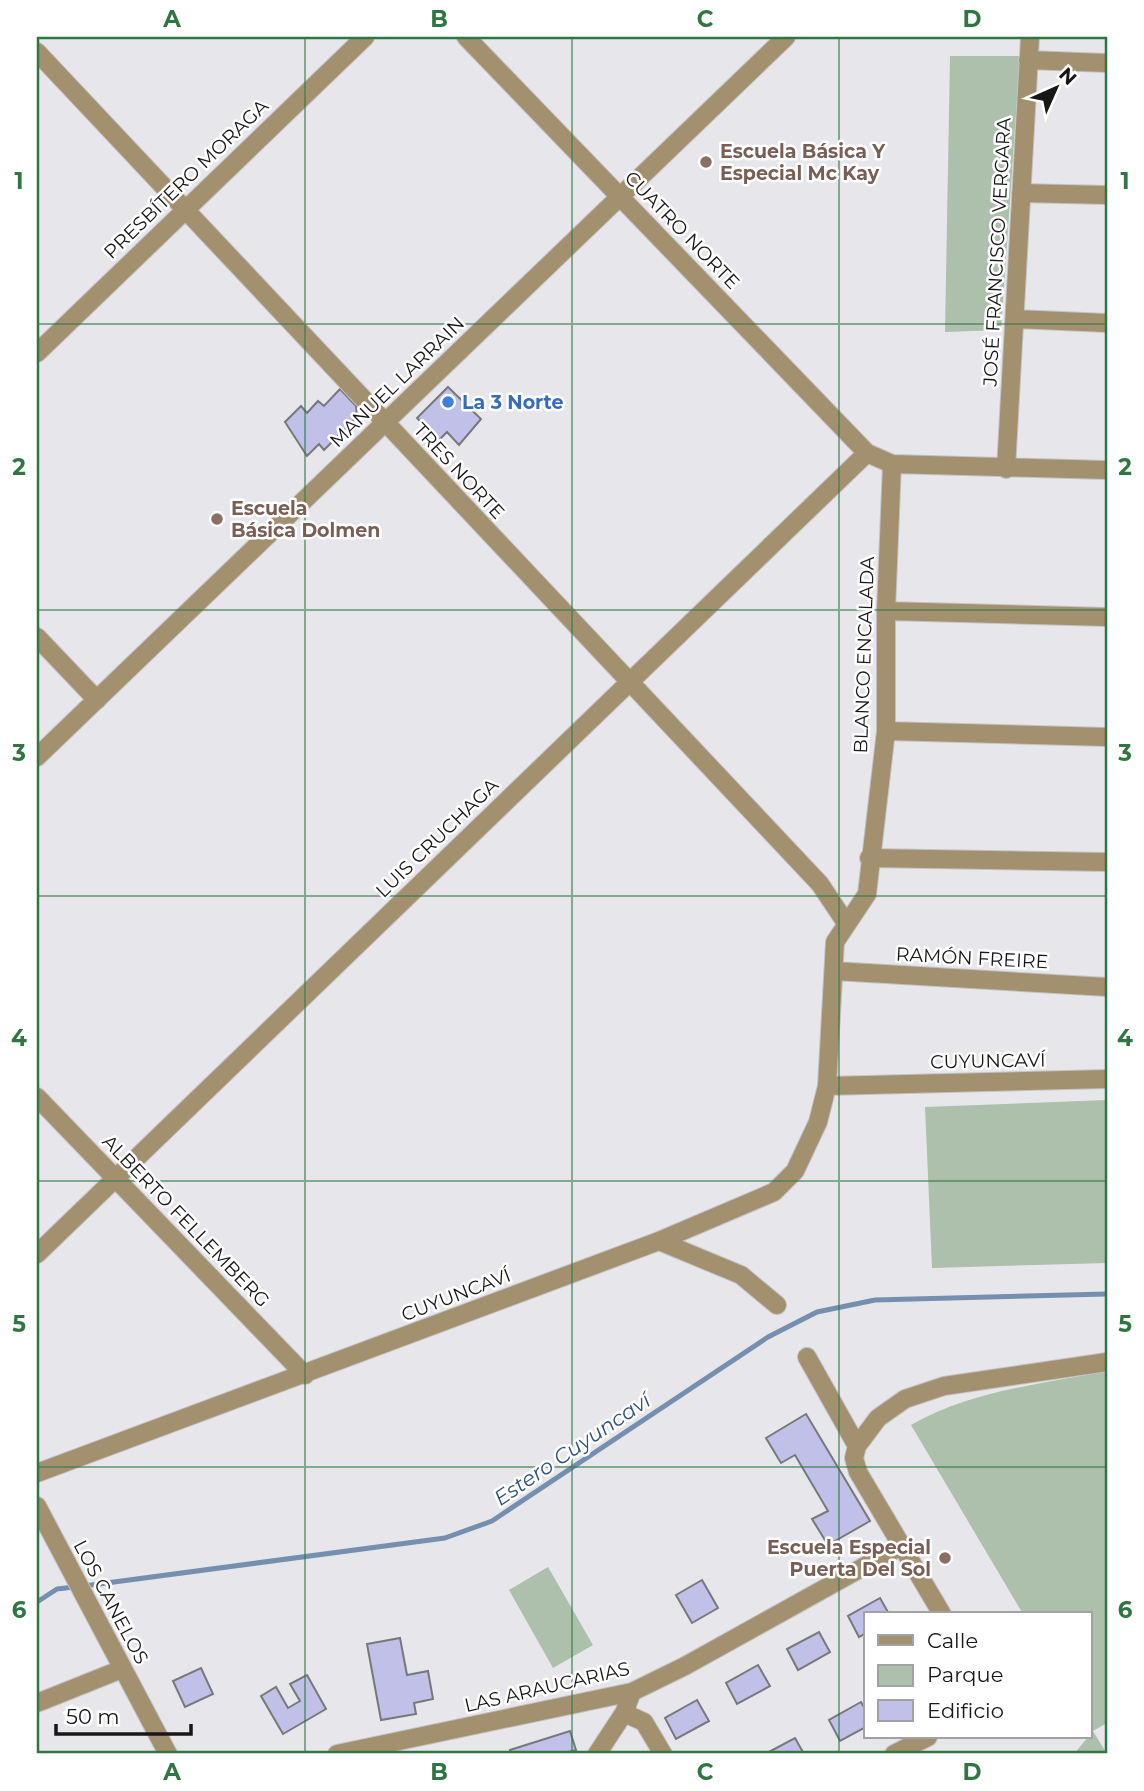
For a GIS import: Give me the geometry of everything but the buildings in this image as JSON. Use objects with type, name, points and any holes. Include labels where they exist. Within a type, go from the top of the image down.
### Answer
[{"type":"street","name":"PRESBÍTERO MORAGA","points":[[37,353],[184,208],[365,37]]},
{"type":"street","name":"CUATRO NORTE","points":[[466,37],[867,453]]},
{"type":"street","name":"MANUEL LARRAIN","points":[[37,757],[786,37]]},
{"type":"street","name":"JOSÉ FRANCISCO VERGARA","points":[[1006,469],[1030,37]]},
{"type":"street","name":"TRES NORTE","points":[[37,52],[821,884],[846,923]]},
{"type":"street","points":[[1028,60],[1107,63]]},
{"type":"street","points":[[1021,193],[1107,195]]},
{"type":"street","points":[[1015,319],[1107,323]]},
{"type":"street","points":[[867,453],[892,464],[1107,470]]},
{"type":"street","name":"LUIS CRUCHAGA","points":[[37,1254],[867,453]]},
{"type":"street","name":"BLANCO ENCALADA","points":[[846,923],[858,911],[867,894],[869,858],[886,731],[886,611],[892,464]]},
{"type":"street","points":[[886,611],[1107,617]]},
{"type":"street","points":[[37,637],[97,700]]},
{"type":"street","points":[[886,731],[1107,737]]},
{"type":"street","points":[[869,858],[1107,862]]},
{"type":"street","name":"CUYUNCAVÍ","points":[[37,1473],[659,1241],[775,1192],[785,1183],[805,1153],[827,1086],[835,942],[846,923]]},
{"type":"street","name":"RAMÓN FREIRE","points":[[834,971],[1107,987]]},
{"type":"street","name":"CUYUNCAVÍ","points":[[827,1086],[1107,1079]]},
{"type":"street","name":"ALBERTO FELLEMBERG","points":[[37,1097],[305,1375]]},
{"type":"street","points":[[659,1241],[741,1275],[777,1305]]},
{"type":"street","points":[[807,1357],[857,1446]]},
{"type":"street","points":[[941,1612],[858,1472],[854,1458],[857,1446],[878,1418],[905,1399],[944,1386],[1107,1362]]},
{"type":"street","name":"LOS CANELOS","points":[[37,1506],[168,1754]]},
{"type":"street","name":"LAS ARAUCARIAS","points":[[337,1754],[632,1692],[685,1666],[901,1546]]},
{"type":"street","points":[[37,1703],[122,1669]]},
{"type":"street","points":[[597,1754],[624,1713],[632,1692]]},
{"type":"street","points":[[624,1713],[644,1722],[663,1754]]},
{"type":"street","points":[[894,1754],[926,1738]]},
{"type":"green space","points":[[950,56],[1020,56],[1001,330],[945,332]]},
{"type":"green space","points":[[1107,1100],[1107,1263],[932,1268],[925,1107]]},
{"type":"green space","points":[[1107,1371],[1107,1723],[1092,1729],[1092,1612],[1022,1612],[911,1425],[934,1413],[982,1396]]},
{"type":"green space","points":[[548,1567],[593,1645],[553,1668],[509,1590]]},
{"type":"green space","points":[[1092,1732],[1107,1754],[1074,1754],[1087,1738],[1092,1738]]},
{"type":"waterway","name":"Estero Cuyuncaví","points":[[84,1586],[445,1538],[492,1521],[768,1337],[817,1312],[875,1300],[1107,1294]]},
{"type":"waterway","name":"Estero Cuyuncaví","points":[[37,1602],[57,1589],[74,1587]]},
{"type":"place","name":"Escuela Básica Y Especial Mc Kay","points":[[706,162]]},
{"type":"place","name":"La 3 Norte","points":[[448,402]]},
{"type":"place","name":"Escuela Básica Dolmen","points":[[217,519]]},
{"type":"place","name":"Escuela Especial Puerta Del Sol","points":[[945,1558]]}]
